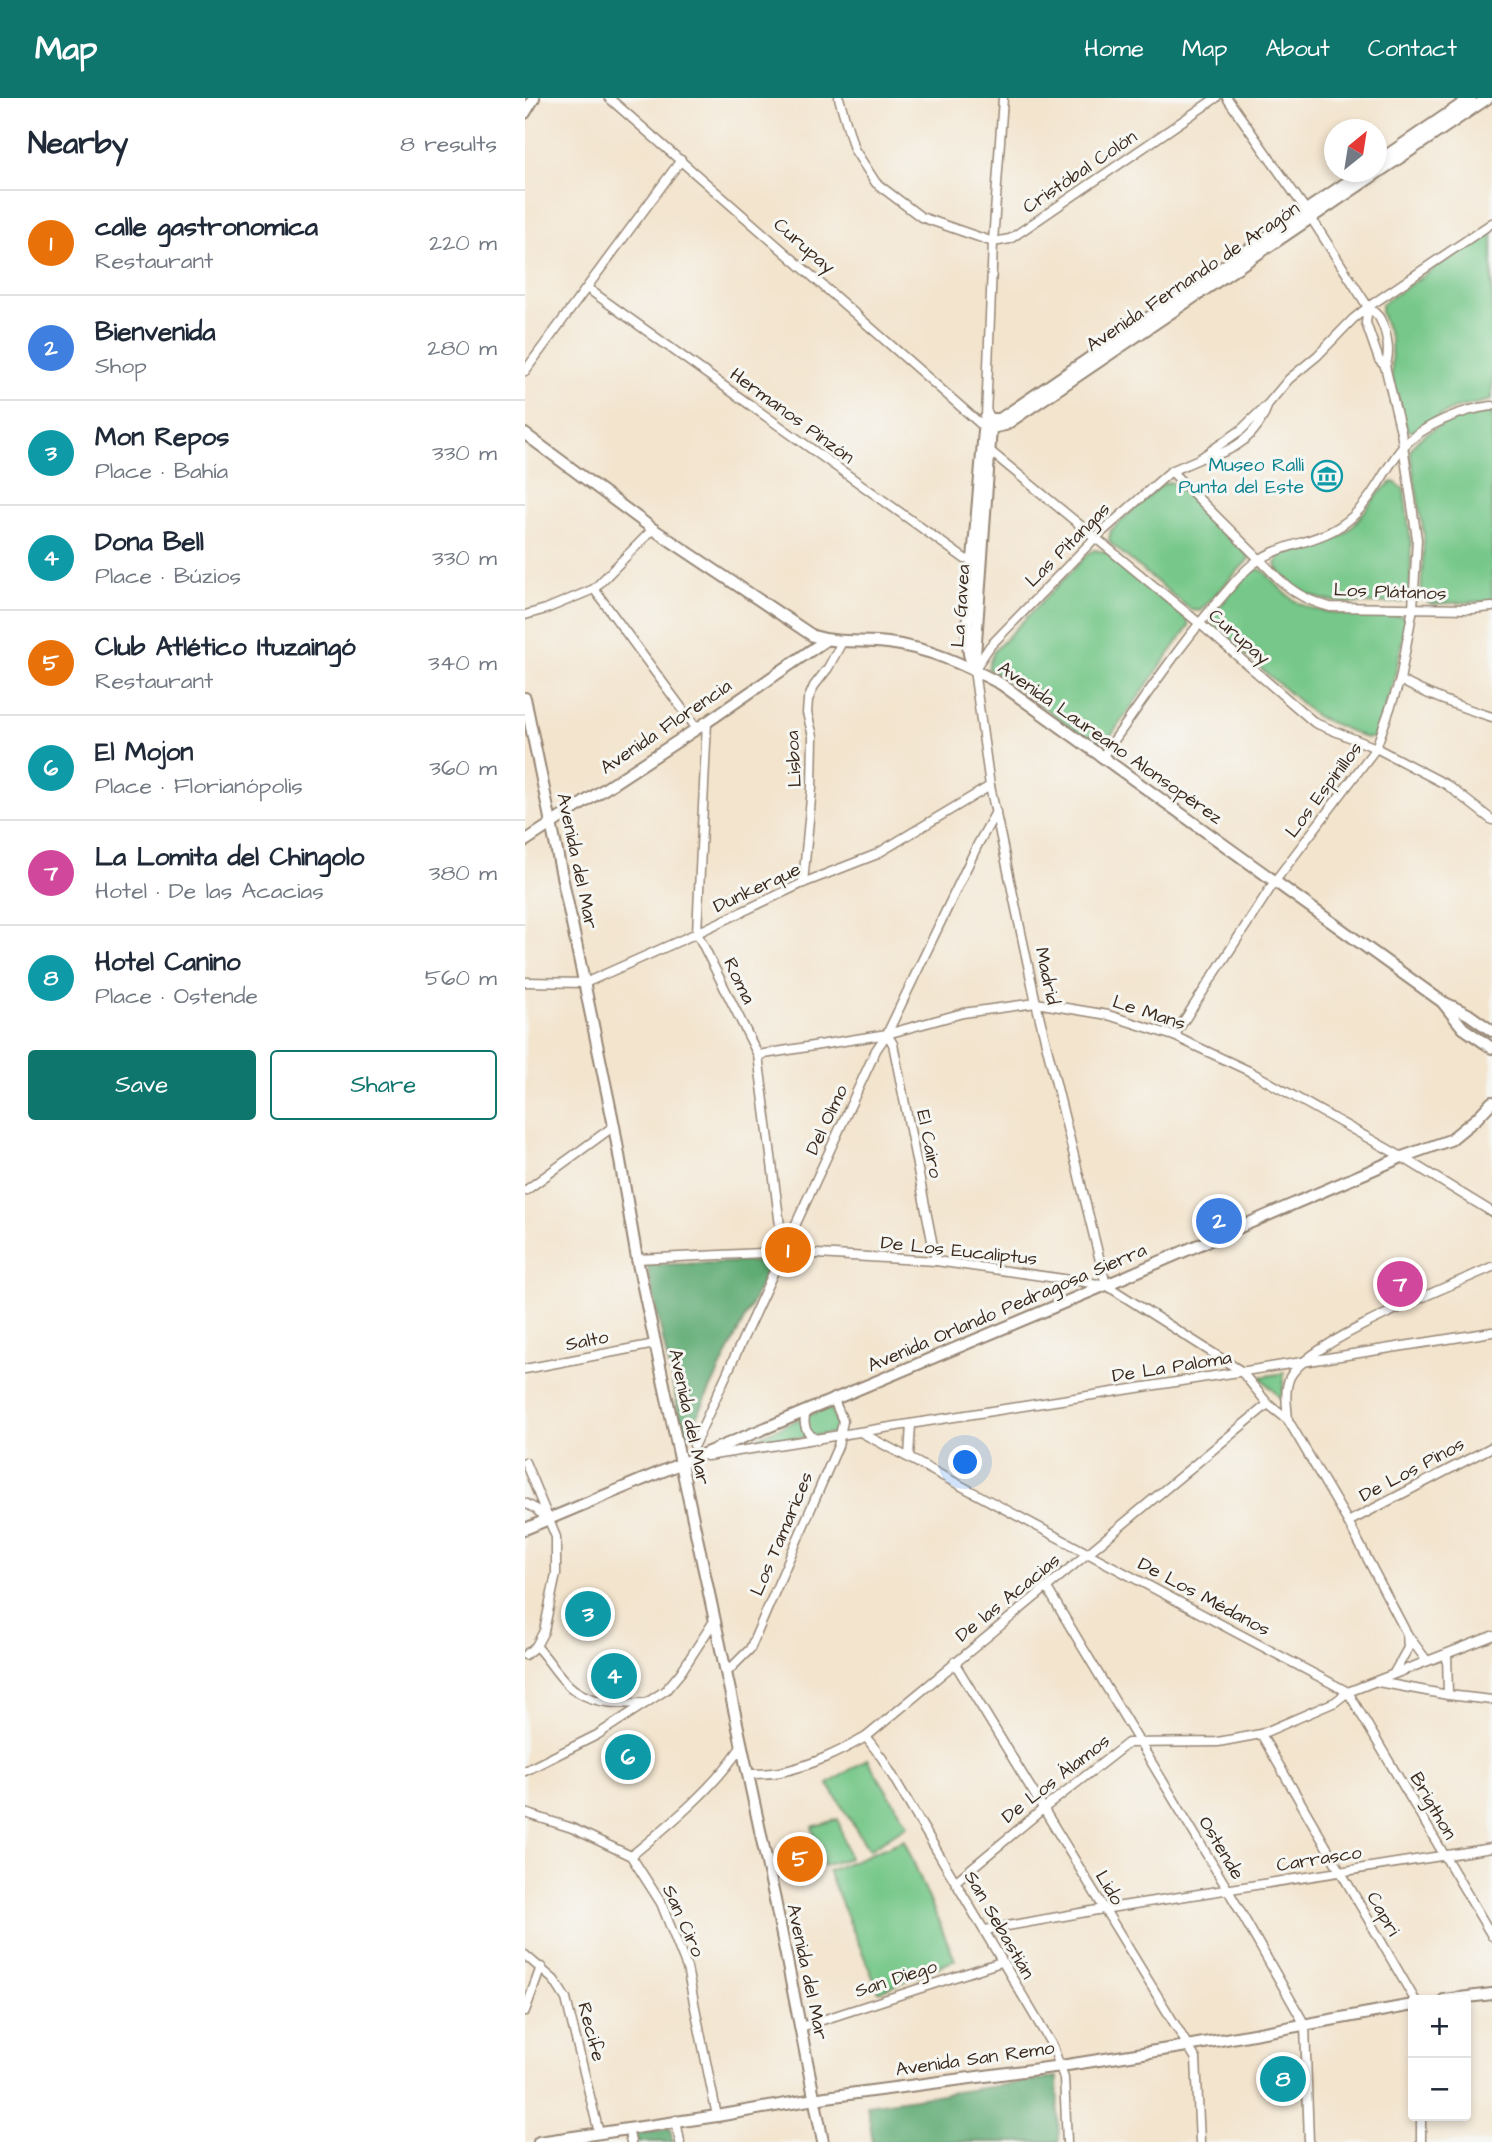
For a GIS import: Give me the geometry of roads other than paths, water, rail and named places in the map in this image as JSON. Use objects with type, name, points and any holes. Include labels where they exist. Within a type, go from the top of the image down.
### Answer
[{"type":"street","points":[[525,113],[534,98]]},
{"type":"street","name":"Curupay","points":[[609,98],[986,421]]},
{"type":"street","points":[[839,98],[854,149],[876,183],[921,217],[993,242]]},
{"type":"street","name":"La Gavea","points":[[974,670],[978,641],[977,561],[986,451],[993,242],[1003,98]]},
{"type":"street","name":"Cristóbal Colón","points":[[993,242],[1010,239],[1216,98]]},
{"type":"street","name":"Los Espinillos","points":[[1227,98],[1308,214],[1368,307],[1380,317],[1388,341],[1388,360],[1385,366]]},
{"type":"street","points":[[1387,155],[1471,98]]},
{"type":"street","name":"Avenida Fernando de Aragón","points":[[986,421],[1005,425],[1308,214],[1490,99]]},
{"type":"street","points":[[525,371],[681,160]]},
{"type":"street","name":"Avenida Fernando de Aragón","points":[[1308,214],[1349,182]]},
{"type":"street","name":"Las Pitangas","points":[[974,670],[991,646],[1095,538],[1171,471],[1199,459],[1241,430],[1289,379],[1317,356],[1353,318],[1492,223]]},
{"type":"street","name":"Hermanos Pinzón","points":[[587,288],[965,559],[977,561]]},
{"type":"street","name":"Los Espinillos","points":[[1174,1036],[1275,881],[1376,748],[1400,680],[1413,608],[1417,539],[1403,447],[1385,366],[1379,360],[1366,323],[1368,307]]},
{"type":"street","points":[[1102,757],[1199,623],[1249,567],[1259,559],[1335,531],[1372,495],[1403,447],[1424,430],[1452,415],[1492,406]]},
{"type":"street","name":"Avenida Laureano Alonsopérez","points":[[525,434],[653,529],[813,636],[842,642],[908,646],[938,655],[1001,684],[1441,1001],[1488,1028]]},
{"type":"street","name":"Curupay","points":[[986,451],[1199,623],[1315,723],[1376,748],[1447,785],[1492,821]]},
{"type":"street","name":"Los Plátanos","points":[[1171,471],[1295,594],[1308,601],[1331,607],[1472,610],[1492,607]]},
{"type":"street","points":[[525,615],[547,609],[594,589],[653,529]]},
{"type":"street","points":[[594,589],[702,726]]},
{"type":"street","name":"Avenida Florencia","points":[[525,841],[702,726],[826,640]]},
{"type":"street","name":"Lisboa","points":[[803,883],[813,777],[813,736],[807,713],[808,700],[842,642]]},
{"type":"street","name":"Madrid","points":[[974,670],[990,786],[1036,1003],[1105,1285]]},
{"type":"street","points":[[1400,680],[1460,707],[1492,717]]},
{"type":"street","name":"Avenida del Mar","points":[[525,698],[614,1126],[637,1259],[801,2027],[823,2142]]},
{"type":"street","name":"Roma","points":[[702,726],[697,933],[758,1055],[783,1252]]},
{"type":"street","name":"Dunkerque","points":[[525,982],[585,983],[803,883],[875,855],[990,786]]},
{"type":"street","name":"Del Olmo","points":[[694,1445],[876,1050],[887,1034],[996,812]]},
{"type":"street","name":"Avenida Laureano Alonsopérez","points":[[1441,1001],[1463,1028],[1492,1048]]},
{"type":"street","name":"Le Mans","points":[[758,1055],[887,1034],[963,1013],[1036,1003],[1108,1015],[1174,1036],[1249,1070],[1492,1212]]},
{"type":"street","points":[[1476,1037],[1488,1028]]},
{"type":"street","name":"El Cairo","points":[[887,1034],[893,1044],[936,1261]]},
{"type":"street","name":"Avenida Orlando Pedragosa Sierra","points":[[525,1529],[1450,1139],[1492,1102]]},
{"type":"street","points":[[525,1191],[614,1126]]},
{"type":"street","name":"De Los Eucaliptus","points":[[637,1259],[783,1252],[936,1261],[1105,1285],[1241,1371],[1268,1404],[1288,1420],[1407,1634],[1427,1661]]},
{"type":"street","points":[[1288,1420],[1286,1394],[1290,1378],[1302,1362],[1367,1323],[1492,1267]]},
{"type":"street","name":"De La Paloma","points":[[699,1457],[1492,1332]]},
{"type":"street","name":"Salto","points":[[525,1369],[655,1343]]},
{"type":"street","points":[[834,1400],[843,1421],[859,1433]]},
{"type":"street","name":"De las Acacias","points":[[747,1774],[778,1773],[807,1765],[866,1737],[1268,1404]]},
{"type":"street","points":[[806,1412],[804,1419],[807,1432],[817,1440]]},
{"type":"street","name":"Los Tamarices","points":[[726,1673],[750,1649],[841,1435],[843,1421]]},
{"type":"street","points":[[909,1457],[911,1424]]},
{"type":"street","name":"De Los Médanos","points":[[859,1433],[909,1457],[1348,1692]]},
{"type":"street","name":"De Los Pinos","points":[[1347,1522],[1492,1447]]},
{"type":"street","points":[[525,1462],[556,1537],[556,1574],[544,1631],[536,1646],[525,1655]]},
{"type":"street","points":[[525,1503],[547,1520]]},
{"type":"street","name":"Ostende","points":[[1047,1588],[1228,1890],[1305,2025],[1309,2142]]},
{"type":"street","points":[[525,1771],[597,1735],[666,1690],[714,1621]]},
{"type":"street","points":[[1393,1675],[1408,1648],[1407,1634]]},
{"type":"street","points":[[1348,1692],[1492,1636]]},
{"type":"street","points":[[536,1646],[575,1691],[596,1700],[621,1704],[647,1703]]},
{"type":"street","points":[[1447,1654],[1448,1695]]},
{"type":"street","name":"Lido","points":[[954,1662],[1196,2059],[1200,2142]]},
{"type":"street","points":[[1375,1681],[1448,1695],[1492,1700]]},
{"type":"street","name":"De Los Álamos","points":[[956,1881],[1128,1743],[1218,1742],[1261,1734],[1335,1702],[1348,1692]]},
{"type":"street","name":"Brigthon","points":[[1348,1692],[1492,1936]]},
{"type":"street","name":"Capri","points":[[1261,1734],[1410,1995]]},
{"type":"street","name":"San Sebastián","points":[[866,1737],[882,1758],[1053,2047],[1064,2078],[1067,2142]]},
{"type":"street","points":[[525,1813],[572,1828],[631,1856],[703,1794],[741,1747]]},
{"type":"street","name":"Carrasco","points":[[985,1930],[1492,1848]]},
{"type":"street","name":"San Ciro","points":[[631,1856],[661,1903],[687,1968],[717,2116]]},
{"type":"street","name":"Recife","points":[[525,1955],[554,1980],[566,1999],[599,2133]]},
{"type":"street","name":"San Diego","points":[[801,2027],[1001,1962]]},
{"type":"street","points":[[525,2011],[541,1967]]},
{"type":"street","points":[[1471,1997],[1492,1994]]},
{"type":"street","name":"Avenida San Remo","points":[[540,2142],[814,2099],[1187,2046],[1408,2003]]},
{"type":"street","points":[[676,2120],[680,2142]]},
{"type":"street","points":[[1421,2121],[1421,2142]]},
{"type":"street","points":[[628,2128],[631,2142]]},
{"type":"place","name":"Museo Ralli Punta del Este","points":[[1327,476]]},
{"type":"place","name":"Bienvenida","points":[[1219,1221]]},
{"type":"place","name":"calle gastronomica","points":[[788,1250]]},
{"type":"place","name":"La Lomita del Chingolo","points":[[1400,1284]]},
{"type":"place","name":"Mon Repos","points":[[588,1614]]},
{"type":"place","name":"Dona Bell","points":[[614,1676]]},
{"type":"place","name":"El Mojon","points":[[628,1757]]},
{"type":"place","name":"Club Atlético Ituzaingó","points":[[800,1859]]},
{"type":"place","name":"Hotel Canino","points":[[1283,2079]]}]
